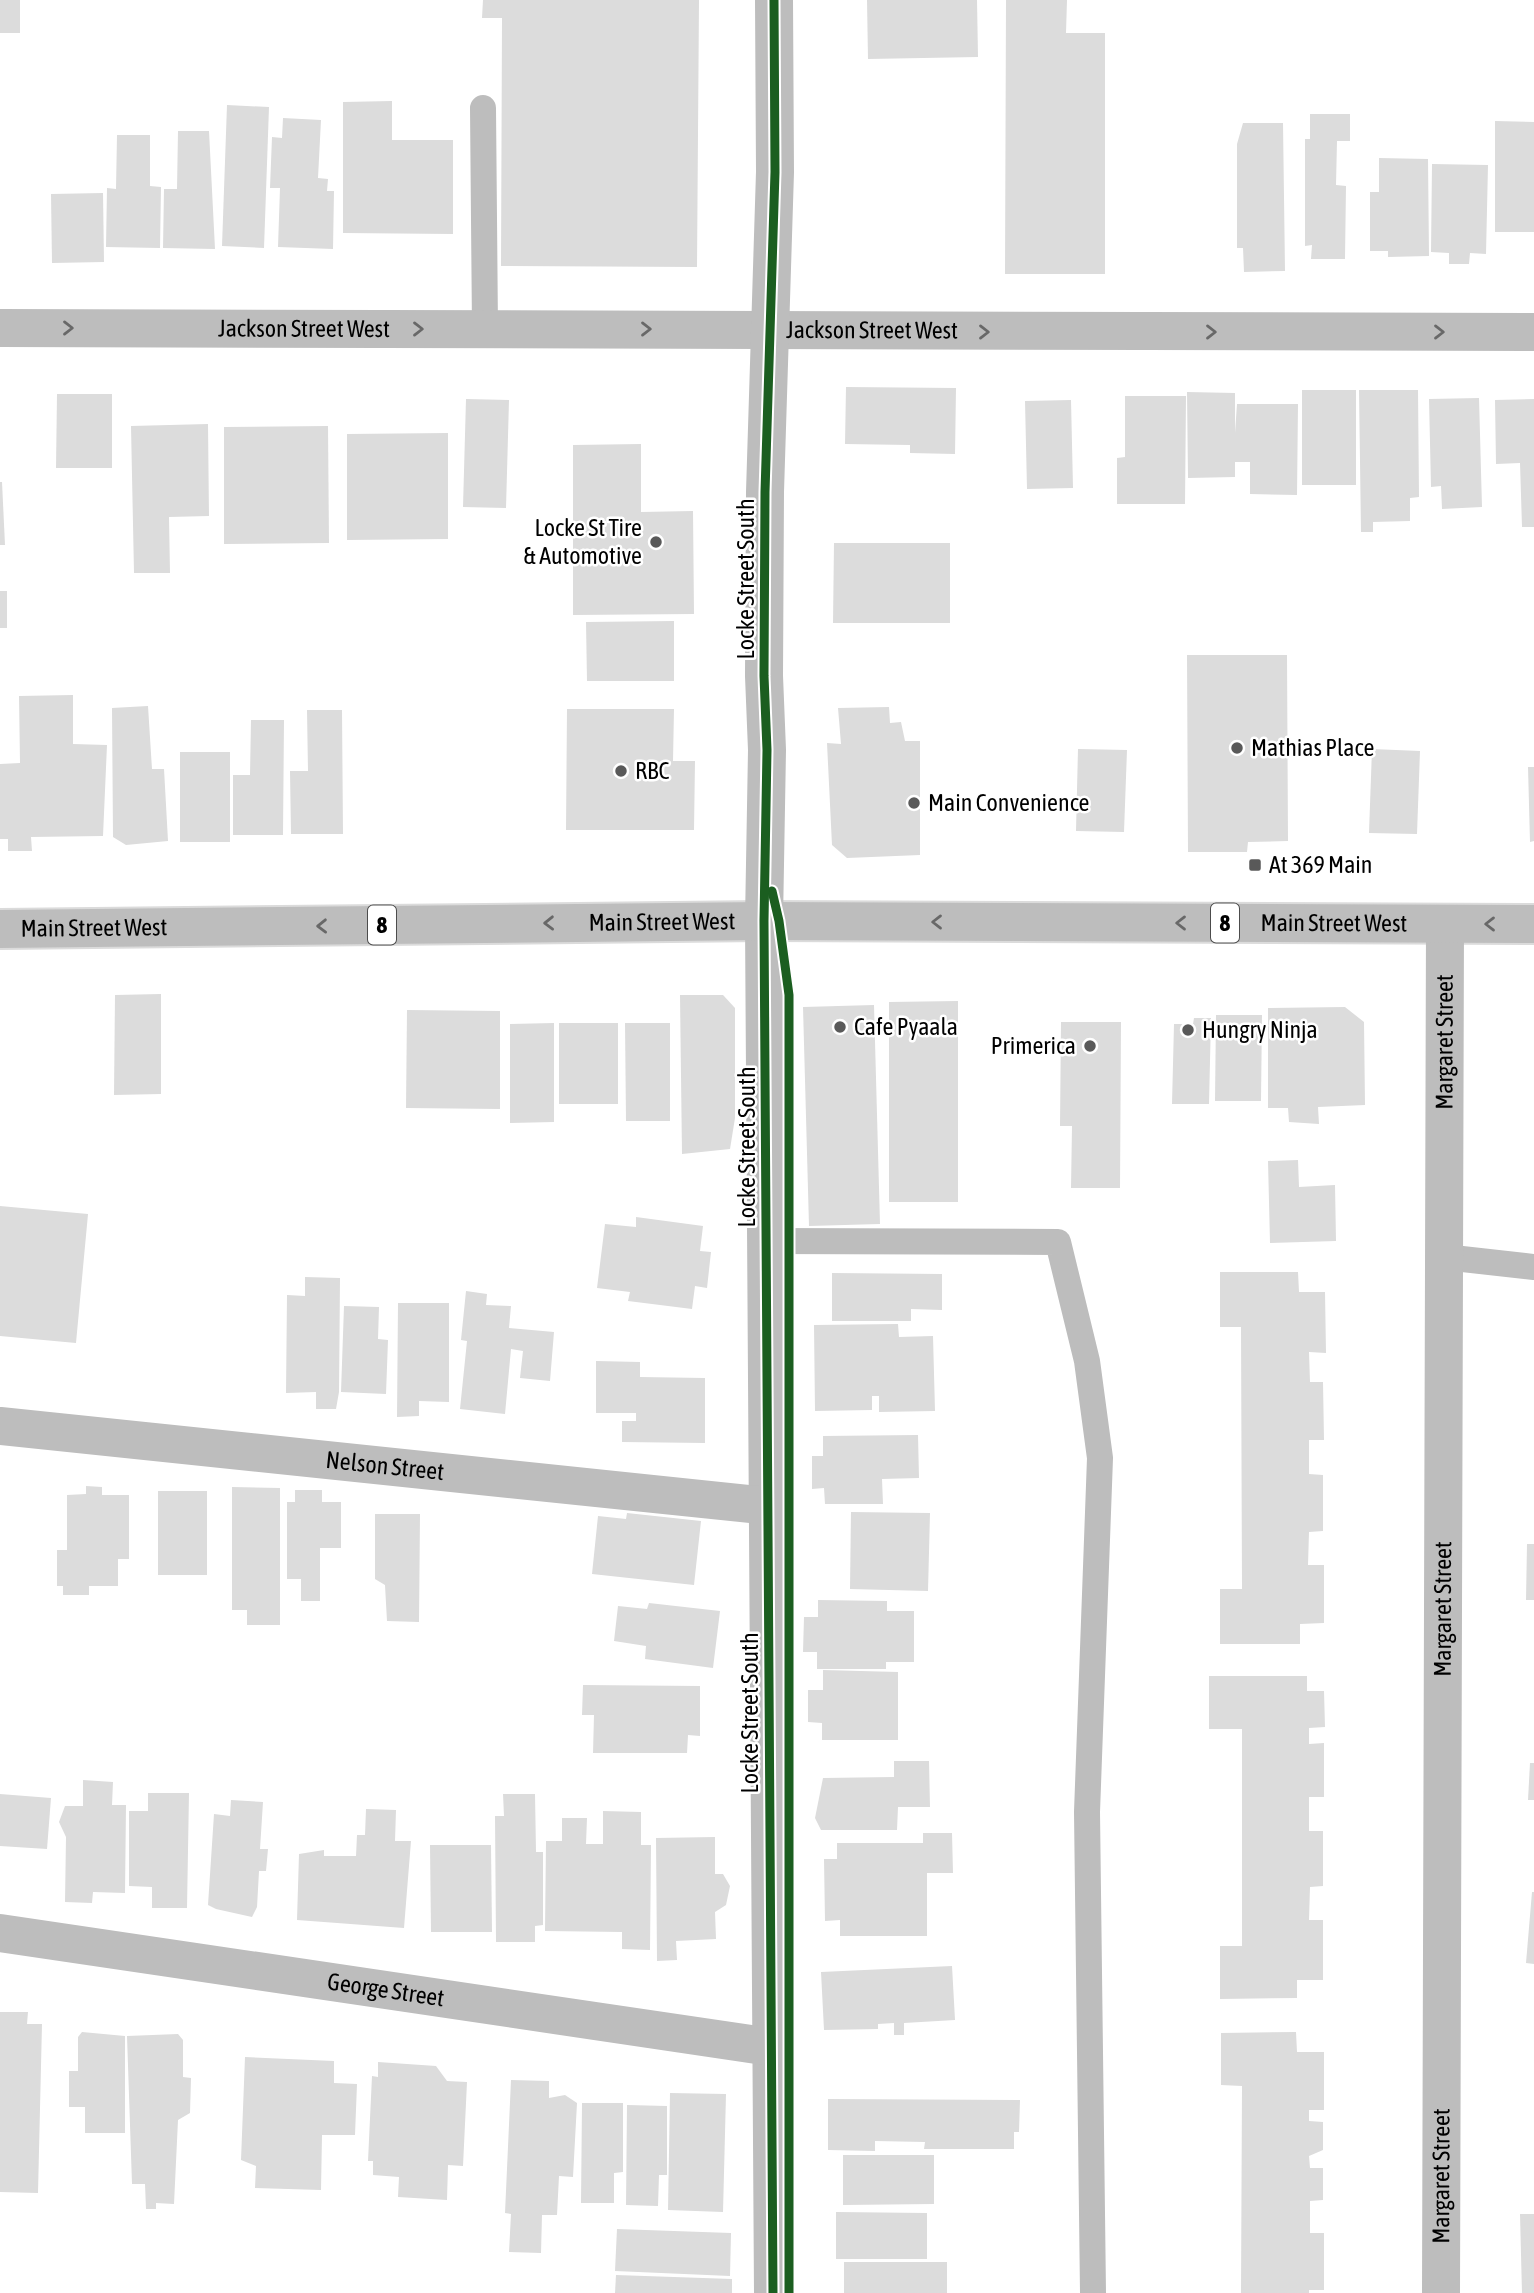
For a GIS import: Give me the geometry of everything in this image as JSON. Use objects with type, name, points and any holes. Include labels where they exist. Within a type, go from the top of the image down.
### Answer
[{"type":"street","name":"Locke Street South","points":[[773,2293],[764,921],[767,750],[764,676],[765,505],[775,172],[775,0]]},
{"type":"street","name":"Jackson Street West","points":[[0,328],[1534,332]]},
{"type":"street","name":"Main Street West","points":[[0,929],[764,921],[1534,924]]},
{"type":"street","name":"Margaret Street","points":[[1441,2293],[1445,924]]},
{"type":"street","name":"Nelson Street","points":[[0,1426],[769,1506]]},
{"type":"street","name":"George Street","points":[[0,1933],[771,2048]]},
{"type":"lane","points":[[483,108],[485,329]]},
{"type":"lane","points":[[767,1241],[1058,1242],[1087,1361],[1100,1458],[1087,1812],[1093,2293]]},
{"type":"lane","points":[[1444,1257],[1534,1268]]},
{"type":"building","points":[[0,0],[20,0],[20,33],[0,33]]},
{"type":"building","points":[[483,0],[699,0],[697,267],[501,266],[502,18],[482,18]]},
{"type":"building","points":[[867,0],[977,0],[978,57],[868,59]]},
{"type":"building","points":[[1006,0],[1067,0],[1066,33],[1105,33],[1105,274],[1005,274]]},
{"type":"building","points":[[392,101],[392,140],[453,140],[453,234],[343,233],[343,102]]},
{"type":"building","points":[[227,105],[269,107],[264,248],[222,246]]},
{"type":"building","points":[[1310,114],[1350,114],[1350,141],[1337,141],[1336,185],[1346,186],[1345,259],[1311,259],[1312,245],[1305,246],[1305,139],[1310,139]]},
{"type":"building","points":[[283,118],[321,120],[318,178],[328,179],[327,191],[334,191],[333,249],[278,247],[280,188],[270,188],[272,137],[282,138]]},
{"type":"building","points":[[1495,121],[1534,122],[1534,232],[1495,232]]},
{"type":"building","points":[[1243,123],[1283,123],[1285,271],[1244,272],[1243,248],[1237,248],[1237,144]]},
{"type":"building","points":[[178,131],[209,131],[215,249],[163,248],[164,189],[177,189]]},
{"type":"building","points":[[117,135],[150,135],[150,186],[161,187],[160,248],[106,247],[107,188],[116,189]]},
{"type":"building","points":[[1379,158],[1428,159],[1429,256],[1388,257],[1388,251],[1370,251],[1370,192],[1379,192]]},
{"type":"building","points":[[1432,164],[1488,165],[1486,254],[1470,253],[1469,264],[1449,264],[1449,253],[1431,252]]},
{"type":"building","points":[[103,193],[104,262],[52,263],[51,194]]},
{"type":"building","points":[[846,387],[956,388],[955,454],[910,453],[910,445],[845,444]]},
{"type":"building","points":[[1302,390],[1356,390],[1356,485],[1302,485]]},
{"type":"building","points":[[1359,390],[1418,390],[1419,497],[1410,498],[1410,521],[1373,522],[1373,532],[1361,532]]},
{"type":"building","points":[[1187,392],[1235,393],[1235,433],[1237,404],[1298,404],[1297,495],[1250,494],[1250,462],[1235,462],[1235,477],[1188,478]]},
{"type":"building","points":[[57,394],[112,394],[112,468],[56,468]]},
{"type":"building","points":[[1125,396],[1186,396],[1185,504],[1117,504],[1117,458],[1125,457]]},
{"type":"building","points":[[1479,398],[1482,507],[1442,509],[1441,486],[1431,487],[1429,399]]},
{"type":"building","points":[[466,399],[509,400],[506,508],[463,507]]},
{"type":"building","points":[[1534,399],[1534,527],[1522,527],[1520,463],[1496,464],[1495,400]]},
{"type":"building","points":[[1071,400],[1073,488],[1027,489],[1025,401]]},
{"type":"building","points":[[208,424],[209,516],[169,517],[170,573],[134,573],[131,426]]},
{"type":"building","points":[[328,426],[329,543],[224,544],[224,427]]},
{"type":"building","points":[[448,433],[448,539],[347,540],[347,434]]},
{"type":"building","points":[[641,444],[641,512],[693,511],[694,614],[573,615],[573,445]]},
{"type":"building","points":[[2,482],[5,545],[0,545]]},
{"type":"building","points":[[834,543],[950,543],[950,623],[833,623]]},
{"type":"building","points":[[0,591],[7,591],[7,628],[0,628]]},
{"type":"building","points":[[674,621],[674,681],[587,681],[586,622]]},
{"type":"building","name":"Mathias Place","points":[[1187,655],[1287,655],[1288,841],[1248,842],[1247,852],[1188,852]]},
{"type":"building","points":[[73,695],[73,744],[107,745],[103,836],[31,837],[32,851],[8,851],[8,839],[0,839],[0,764],[20,763],[19,696]]},
{"type":"building","points":[[148,706],[152,769],[164,769],[168,841],[126,845],[113,837],[112,708]]},
{"type":"building","points":[[889,707],[890,723],[901,722],[905,741],[920,741],[920,855],[847,858],[832,845],[827,743],[841,744],[838,708]]},
{"type":"building","points":[[567,709],[674,709],[673,761],[695,761],[694,830],[566,830]]},
{"type":"building","points":[[307,710],[342,710],[343,834],[291,834],[290,771],[308,771]]},
{"type":"building","points":[[251,720],[284,720],[283,835],[233,835],[233,775],[250,775]]},
{"type":"building","points":[[1078,749],[1127,750],[1124,832],[1076,831]]},
{"type":"building","points":[[1372,749],[1420,751],[1417,834],[1369,833]]},
{"type":"building","points":[[180,752],[230,752],[230,842],[180,842]]},
{"type":"building","points":[[1528,767],[1534,767],[1534,841],[1530,842]]},
{"type":"building","points":[[161,994],[161,1094],[114,1095],[115,995]]},
{"type":"building","points":[[680,995],[723,995],[735,1008],[735,1118],[730,1149],[682,1154]]},
{"type":"building","points":[[958,1001],[958,1202],[889,1202],[889,1002]]},
{"type":"building","points":[[874,1005],[880,1224],[809,1226],[803,1007]]},
{"type":"building","points":[[1345,1007],[1364,1022],[1365,1105],[1318,1107],[1319,1124],[1289,1122],[1288,1108],[1268,1108],[1268,1008]]},
{"type":"building","points":[[407,1010],[500,1011],[500,1109],[406,1108]]},
{"type":"building","points":[[1216,1015],[1262,1015],[1261,1101],[1215,1101]]},
{"type":"building","points":[[1194,1018],[1211,1018],[1209,1104],[1172,1104],[1174,1024],[1193,1024]]},
{"type":"building","points":[[1061,1022],[1121,1022],[1120,1188],[1071,1188],[1072,1126],[1060,1126]]},
{"type":"building","points":[[554,1023],[554,1122],[510,1123],[510,1024]]},
{"type":"building","points":[[559,1023],[618,1023],[618,1104],[559,1104]]},
{"type":"building","points":[[625,1023],[670,1023],[670,1121],[626,1121]]},
{"type":"building","points":[[1298,1160],[1299,1187],[1335,1185],[1336,1241],[1270,1243],[1268,1161]]},
{"type":"building","points":[[0,1206],[88,1214],[76,1343],[0,1336]]},
{"type":"building","points":[[636,1217],[703,1226],[700,1251],[711,1252],[707,1288],[695,1286],[692,1309],[628,1301],[630,1292],[597,1288],[605,1224],[636,1227]]},
{"type":"building","points":[[1220,1272],[1298,1272],[1299,1292],[1325,1292],[1326,1353],[1309,1352],[1310,1382],[1323,1382],[1324,1440],[1309,1440],[1309,1474],[1323,1475],[1323,1531],[1309,1532],[1308,1565],[1324,1565],[1324,1623],[1300,1624],[1300,1644],[1220,1644],[1220,1589],[1242,1589],[1241,1327],[1220,1327]]},
{"type":"building","points":[[832,1273],[942,1274],[942,1310],[911,1309],[911,1321],[832,1321]]},
{"type":"building","points":[[305,1277],[340,1278],[339,1392],[336,1409],[316,1409],[316,1392],[286,1393],[287,1295],[305,1296]]},
{"type":"building","points":[[466,1291],[487,1294],[486,1305],[511,1306],[509,1328],[554,1332],[550,1381],[520,1378],[523,1351],[511,1349],[505,1414],[460,1409],[467,1341],[461,1340]]},
{"type":"building","points":[[398,1303],[449,1303],[449,1402],[419,1401],[419,1416],[397,1417]]},
{"type":"building","points":[[344,1306],[379,1307],[378,1339],[388,1340],[386,1394],[341,1392]]},
{"type":"building","points":[[898,1324],[899,1337],[933,1336],[935,1411],[879,1412],[879,1396],[872,1396],[872,1410],[815,1411],[814,1325]]},
{"type":"building","points":[[596,1361],[640,1362],[640,1377],[705,1378],[705,1443],[622,1442],[622,1421],[636,1421],[636,1413],[596,1413]]},
{"type":"building","points":[[918,1435],[919,1478],[882,1479],[883,1504],[825,1504],[824,1488],[812,1489],[812,1456],[823,1456],[823,1436]]},
{"type":"building","points":[[86,1486],[102,1487],[102,1495],[129,1495],[129,1559],[118,1559],[118,1586],[89,1586],[89,1595],[63,1595],[63,1586],[57,1586],[57,1550],[67,1550],[67,1495],[86,1494]]},
{"type":"building","points":[[232,1487],[280,1488],[280,1625],[247,1625],[247,1610],[232,1610]]},
{"type":"building","points":[[295,1490],[322,1490],[322,1502],[341,1502],[341,1548],[320,1548],[320,1601],[301,1601],[301,1579],[287,1579],[287,1502],[295,1502]]},
{"type":"building","points":[[158,1491],[207,1491],[207,1575],[158,1575]]},
{"type":"building","points":[[851,1512],[930,1513],[928,1591],[850,1589]]},
{"type":"building","points":[[627,1513],[701,1521],[694,1585],[592,1574],[598,1516],[626,1519]]},
{"type":"building","points":[[375,1514],[420,1514],[419,1622],[387,1621],[385,1585],[375,1579]]},
{"type":"building","points":[[1527,1544],[1534,1544],[1534,1600],[1526,1600]]},
{"type":"building","points":[[818,1600],[887,1601],[887,1611],[914,1611],[914,1662],[886,1662],[886,1669],[817,1669],[817,1652],[803,1652],[804,1617],[818,1617]]},
{"type":"building","points":[[649,1603],[720,1611],[713,1668],[645,1659],[646,1646],[614,1641],[618,1606],[647,1609]]},
{"type":"building","points":[[823,1670],[898,1672],[898,1740],[822,1740],[822,1723],[808,1722],[808,1690],[823,1690]]},
{"type":"building","points":[[1209,1676],[1307,1676],[1307,1691],[1324,1691],[1325,1727],[1309,1728],[1309,1744],[1324,1743],[1324,1797],[1309,1797],[1309,1831],[1323,1831],[1323,1886],[1310,1887],[1309,1920],[1323,1920],[1323,1980],[1297,1980],[1297,1998],[1220,1999],[1220,1946],[1242,1946],[1242,1729],[1209,1729]]},
{"type":"building","points":[[583,1685],[700,1686],[700,1736],[688,1735],[687,1753],[593,1753],[594,1715],[582,1715]]},
{"type":"building","points":[[894,1761],[929,1761],[930,1807],[898,1807],[897,1830],[821,1830],[815,1818],[823,1778],[894,1777]]},
{"type":"building","points":[[1530,1763],[1534,1763],[1534,1800],[1528,1800]]},
{"type":"building","points":[[83,1780],[113,1782],[112,1805],[126,1805],[125,1893],[93,1892],[92,1903],[65,1902],[66,1837],[59,1822],[65,1806],[83,1806]]},
{"type":"building","points":[[148,1793],[189,1793],[187,1908],[152,1908],[152,1887],[129,1886],[129,1811],[148,1811]]},
{"type":"building","points":[[0,1794],[51,1798],[47,1849],[0,1846]]},
{"type":"building","points":[[503,1794],[535,1794],[536,1852],[543,1852],[543,1925],[535,1926],[535,1942],[496,1942],[495,1816],[504,1816]]},
{"type":"building","points":[[231,1800],[263,1802],[260,1849],[268,1849],[266,1871],[259,1871],[257,1907],[252,1917],[208,1905],[214,1814],[230,1816]]},
{"type":"building","points":[[366,1809],[396,1810],[395,1841],[411,1841],[404,1928],[297,1920],[299,1854],[324,1850],[324,1856],[356,1856],[357,1835],[365,1835]]},
{"type":"building","points":[[603,1811],[641,1812],[641,1845],[651,1845],[650,1950],[622,1949],[622,1932],[545,1931],[546,1841],[562,1841],[562,1818],[587,1818],[586,1844],[603,1844]]},
{"type":"building","points":[[923,1833],[952,1833],[953,1873],[927,1873],[927,1936],[840,1936],[840,1920],[825,1921],[824,1859],[837,1859],[837,1843],[923,1843]]},
{"type":"building","points":[[715,1837],[715,1874],[723,1874],[730,1886],[726,1905],[715,1912],[716,1939],[676,1941],[677,1960],[657,1961],[656,1838]]},
{"type":"building","points":[[430,1845],[491,1845],[492,1932],[431,1932]]},
{"type":"building","points":[[1534,1892],[1534,1964],[1526,1963]]},
{"type":"building","points":[[952,1966],[955,2020],[904,2023],[904,2035],[894,2035],[894,2023],[878,2024],[878,2029],[824,2030],[821,1972]]},
{"type":"building","points":[[0,2012],[28,2012],[27,2024],[42,2024],[38,2193],[0,2192]]},
{"type":"building","points":[[82,2032],[125,2036],[125,2133],[85,2133],[85,2107],[69,2107],[69,2071],[78,2071],[78,2037]]},
{"type":"building","points":[[1296,2032],[1297,2052],[1324,2052],[1324,2110],[1309,2110],[1309,2121],[1323,2122],[1323,2150],[1309,2156],[1310,2168],[1323,2168],[1323,2200],[1310,2201],[1310,2233],[1324,2233],[1324,2290],[1309,2290],[1309,2293],[1241,2293],[1242,2086],[1221,2085],[1221,2033]]},
{"type":"building","points":[[178,2034],[183,2040],[183,2077],[191,2078],[190,2113],[178,2120],[174,2204],[156,2203],[156,2209],[146,2209],[145,2184],[132,2184],[127,2036]]},
{"type":"building","points":[[245,2057],[334,2061],[334,2083],[357,2084],[355,2135],[322,2135],[321,2190],[255,2188],[256,2166],[241,2160]]},
{"type":"building","points":[[378,2062],[436,2066],[447,2081],[467,2082],[463,2166],[448,2165],[447,2200],[398,2197],[399,2177],[373,2175],[373,2161],[368,2161],[372,2076],[378,2077]]},
{"type":"building","points":[[511,2080],[549,2081],[549,2098],[565,2095],[577,2103],[573,2177],[559,2176],[557,2215],[542,2215],[541,2253],[509,2252],[511,2214],[505,2213]]},
{"type":"building","points":[[670,2093],[726,2094],[723,2212],[668,2210]]},
{"type":"building","points":[[828,2099],[1020,2100],[1019,2132],[1014,2132],[1014,2149],[924,2149],[925,2142],[875,2141],[875,2151],[828,2150]]},
{"type":"building","points":[[582,2103],[623,2103],[623,2172],[614,2173],[614,2203],[581,2203]]},
{"type":"building","points":[[627,2105],[667,2106],[667,2175],[659,2175],[658,2206],[626,2205]]},
{"type":"building","points":[[843,2155],[934,2155],[934,2204],[843,2205]]},
{"type":"building","points":[[836,2212],[927,2213],[927,2259],[836,2259]]},
{"type":"building","points":[[1520,2214],[1534,2214],[1534,2293],[1522,2293]]},
{"type":"building","points":[[617,2229],[731,2233],[730,2276],[615,2271]]},
{"type":"building","points":[[844,2262],[947,2262],[947,2293],[844,2293]]},
{"type":"building","points":[[616,2275],[732,2279],[732,2293],[615,2293]]},
{"type":"cycle path","points":[[773,2293],[764,921],[767,750],[764,676],[765,492],[775,172],[774,0]]},
{"type":"cycle path","points":[[772,891],[789,995],[789,2293]]},
{"type":"place","name":"Locke St Tire & Automotive","points":[[656,542]]},
{"type":"place","name":"Mathias Place","points":[[1237,748]]},
{"type":"place","name":"RBC","points":[[621,771]]},
{"type":"place","name":"Main Convenience","points":[[914,803]]},
{"type":"place","name":"At 369 Main","points":[[1255,865]]},
{"type":"place","name":"Cafe Pyaala","points":[[840,1027]]},
{"type":"place","name":"Hungry Ninja","points":[[1188,1030]]},
{"type":"place","name":"Primerica","points":[[1090,1046]]}]
